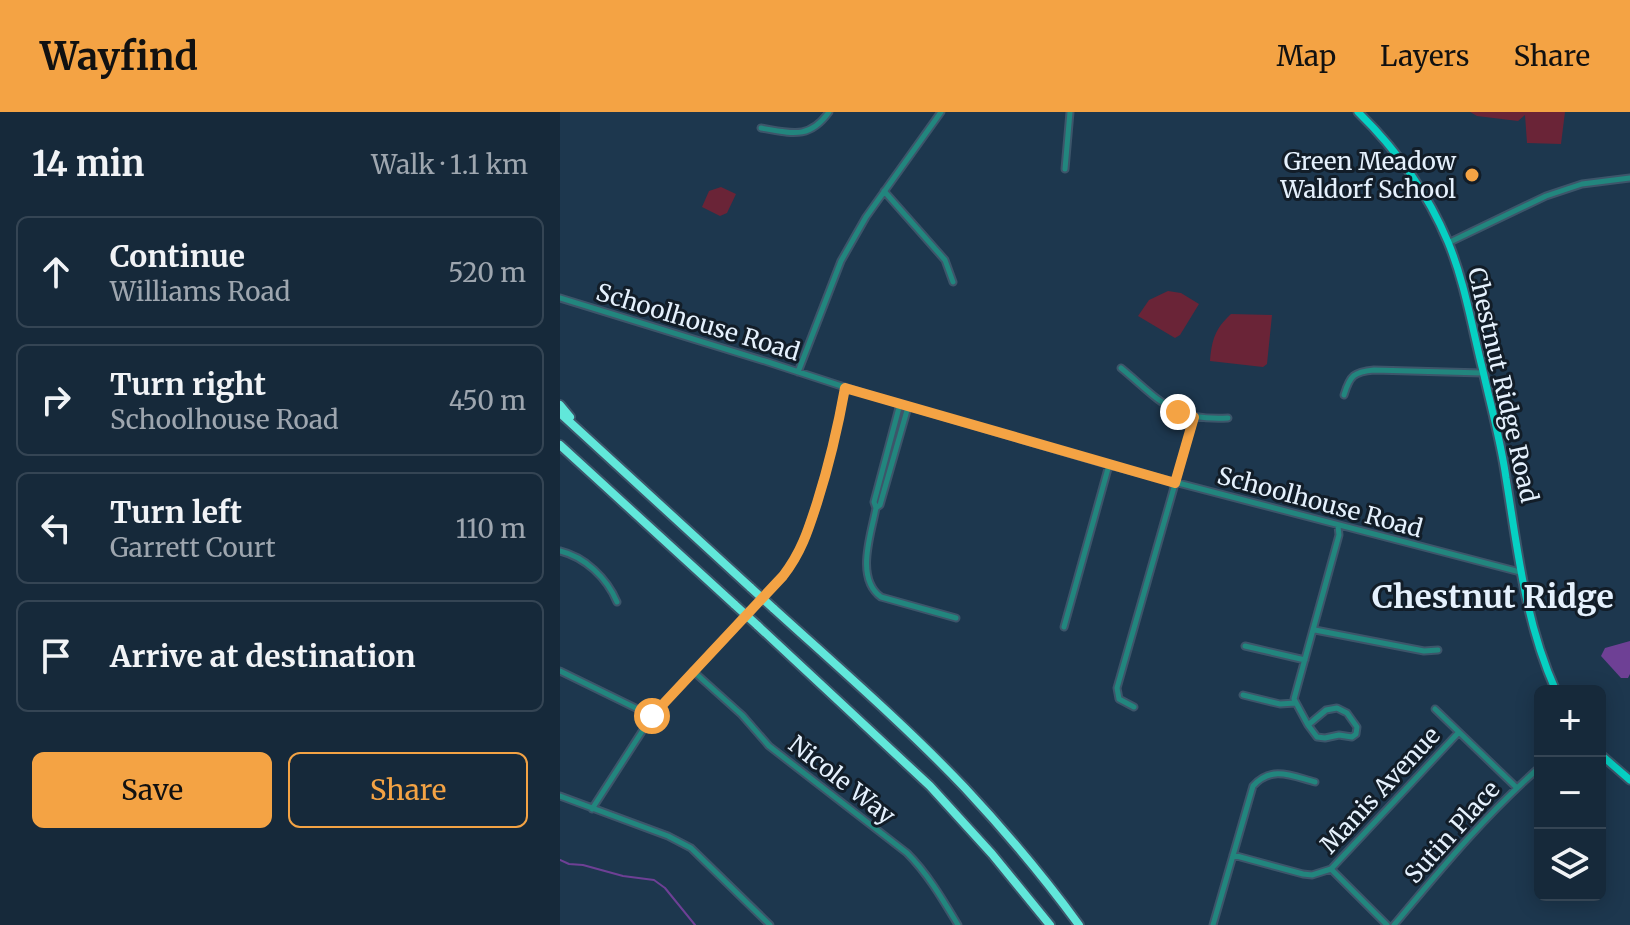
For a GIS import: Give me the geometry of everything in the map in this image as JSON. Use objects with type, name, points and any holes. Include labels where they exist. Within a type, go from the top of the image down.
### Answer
[{"type":"highway","points":[[560,405],[588,440]]},
{"type":"highway","points":[[560,413],[900,724],[965,788],[1020,850],[1079,925]]},
{"type":"highway","points":[[560,445],[937,793],[1050,925]]},
{"type":"main road","name":"Chestnut Ridge Road","points":[[1358,112],[1397,154],[1414,178],[1448,243],[1466,300],[1502,450],[1520,572],[1533,625],[1554,685]]},
{"type":"main road","points":[[1603,757],[1630,780]]},
{"type":"street","points":[[761,128],[807,133],[822,122],[829,112]]},
{"type":"street","points":[[798,372],[841,261],[866,217],[941,112]]},
{"type":"street","points":[[1065,169],[1070,112]]},
{"type":"street","points":[[1448,243],[1546,196],[1582,184],[1630,178]]},
{"type":"street","points":[[884,191],[945,260],[953,282]]},
{"type":"street","name":"Schoolhouse Road","points":[[560,298],[845,388],[1109,465],[1520,572]]},
{"type":"street","points":[[1121,368],[1164,405],[1194,417],[1228,418]]},
{"type":"street","points":[[1344,395],[1348,381],[1362,371],[1483,373]]},
{"type":"street","points":[[592,809],[652,716],[797,558],[827,471],[845,388]]},
{"type":"street","points":[[900,404],[874,502],[876,508],[866,564],[869,584],[881,597],[956,618]]},
{"type":"street","points":[[876,508],[880,505],[909,407]]},
{"type":"street","points":[[1134,707],[1119,699],[1117,688],[1194,417]]},
{"type":"street","points":[[1064,627],[1109,465]]},
{"type":"street","points":[[1308,725],[1326,710],[1337,708],[1347,713],[1357,731],[1352,737],[1319,738],[1308,725],[1294,699],[1315,630],[1339,535],[1338,526]]},
{"type":"street","points":[[560,551],[570,553],[588,565],[611,586],[617,602]]},
{"type":"street","points":[[1315,630],[1424,651],[1438,650]]},
{"type":"street","points":[[1245,646],[1305,660]]},
{"type":"street","points":[[560,671],[652,716]]},
{"type":"street","name":"Nicole Way","points":[[693,671],[742,715],[769,746],[907,853],[925,873],[958,925]]},
{"type":"street","points":[[1243,695],[1280,704],[1295,703]]},
{"type":"street","points":[[1435,709],[1517,788]]},
{"type":"street","name":"Manis Avenue","points":[[1233,855],[1303,874],[1312,875],[1331,869],[1459,732]]},
{"type":"street","name":"Sutin Place","points":[[1394,925],[1459,847],[1534,772]]},
{"type":"street","points":[[1213,925],[1251,792],[1258,781],[1274,773],[1315,782]]},
{"type":"street","points":[[560,796],[668,836],[691,848],[770,925]]},
{"type":"street","points":[[1331,869],[1387,925]]},
{"type":"shaded area","points":[[1470,112],[1565,112],[1561,144],[1527,143],[1525,115],[1518,121],[1477,116]]},
{"type":"shaded area","points":[[721,187],[736,194],[727,213],[720,216],[702,207],[709,191]]},
{"type":"shaded area","points":[[1168,291],[1181,293],[1199,304],[1175,338],[1138,316],[1149,300]]},
{"type":"shaded area","points":[[1231,314],[1272,315],[1267,364],[1263,367],[1210,361],[1215,335]]},
{"type":"shaded area","points":[[1630,641],[1630,674],[1628,678],[1621,678],[1601,656],[1605,648]]},
{"type":"waterway","points":[[560,860],[623,876],[654,880],[665,888],[695,925]]},
{"type":"place","name":"Green Meadow Waldorf School","points":[[1472,175]]},
{"type":"district","name":"Chestnut Ridge","points":[[1493,597]]},
{"type":"route","points":[[652,716],[797,558],[827,471],[845,388],[1175,483],[1194,417],[1178,412]]}]
